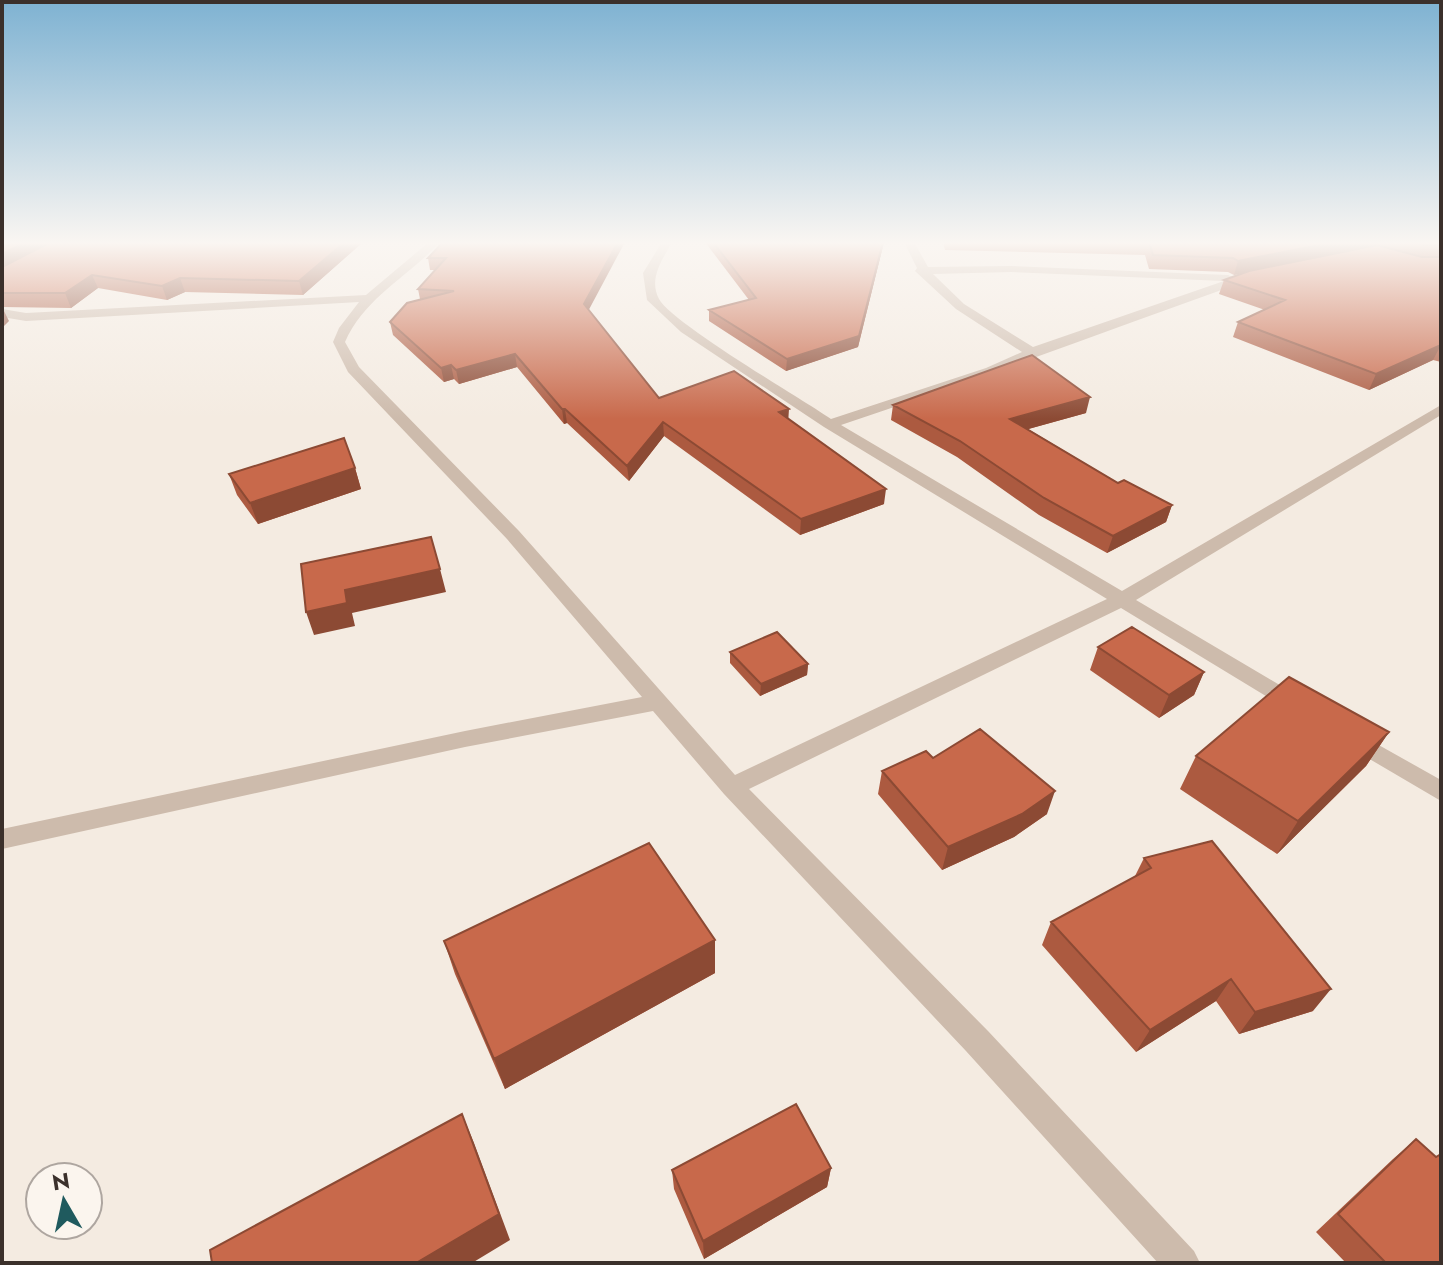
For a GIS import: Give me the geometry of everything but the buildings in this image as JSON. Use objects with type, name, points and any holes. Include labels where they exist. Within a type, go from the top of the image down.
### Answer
[{"type":"street","points":[[2,313],[41,316],[315,301]]},
{"type":"street","points":[[368,301],[343,328],[339,342],[353,369],[513,535],[732,787],[977,1041],[1182,1263]]},
{"type":"street","points":[[654,301],[685,329],[829,424],[1441,792]]},
{"type":"street","points":[[955,301],[1032,352]]},
{"type":"street","points":[[829,424],[991,371],[1032,352],[1183,301]]},
{"type":"street","points":[[732,787],[1123,599],[1441,409]]},
{"type":"street","points":[[2,839],[465,739],[658,702]]}]
